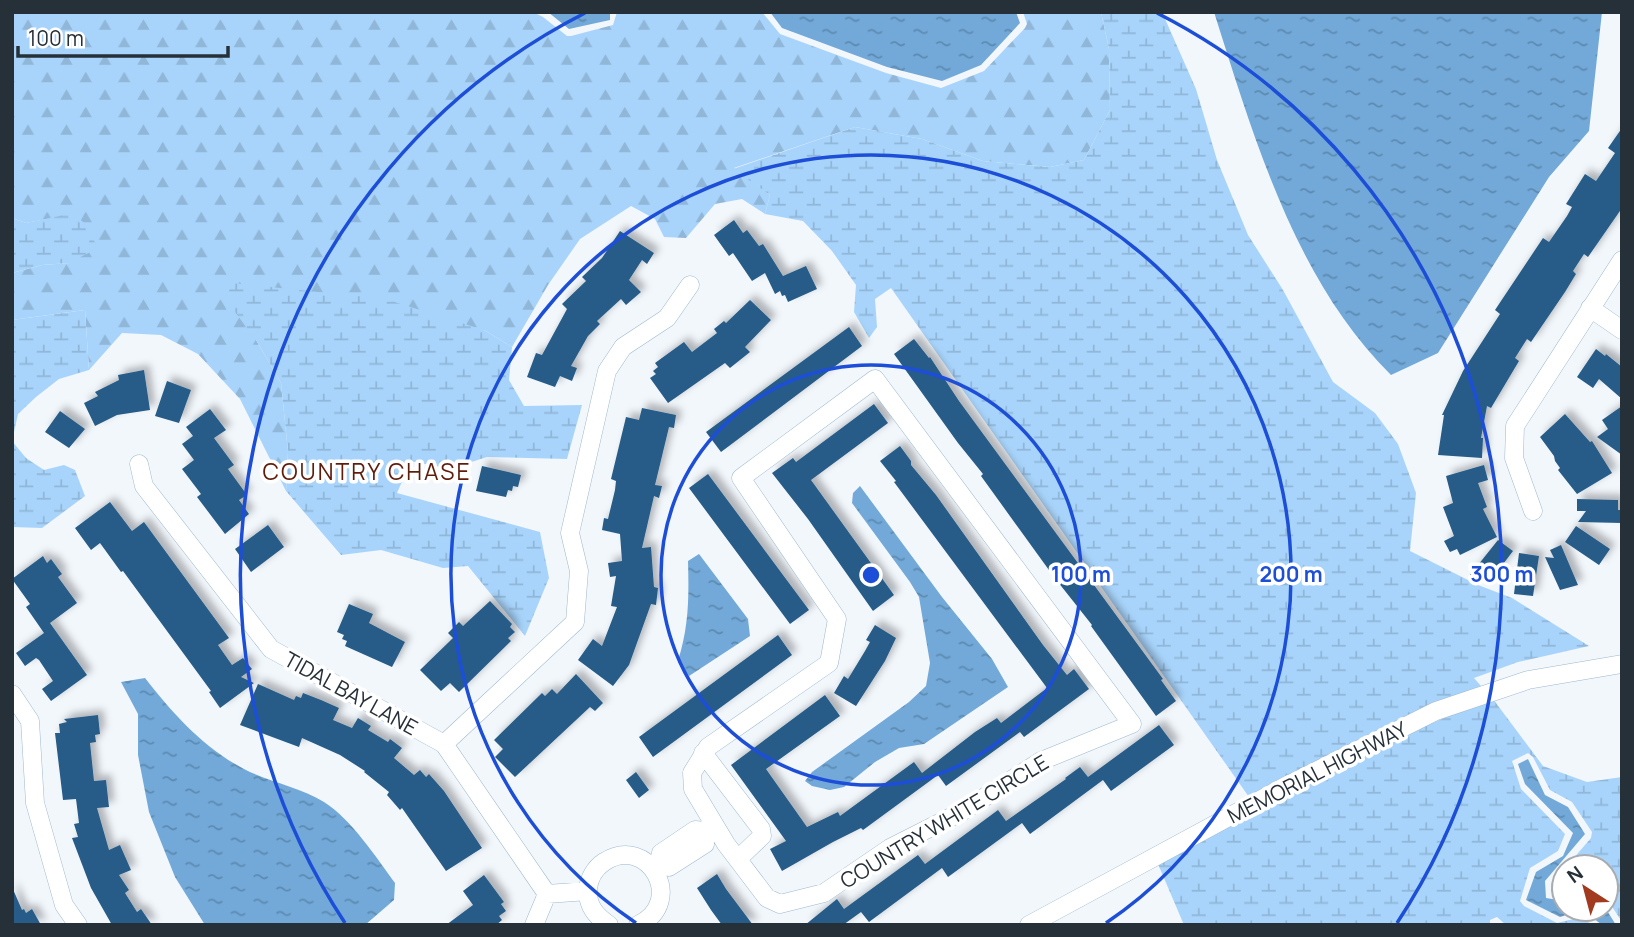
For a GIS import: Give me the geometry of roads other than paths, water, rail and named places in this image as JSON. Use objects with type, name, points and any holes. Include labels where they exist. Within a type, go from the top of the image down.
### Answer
[{"type":"street","points":[[1533,511],[1514,458],[1515,426],[1622,260]]},
{"type":"street","points":[[444,744],[575,622],[579,571],[570,533],[607,371],[623,347],[667,318],[690,285]]},
{"type":"street","points":[[1590,308],[1622,330]]},
{"type":"street","name":"COUNTRY WHITE CIRCLE","points":[[875,379],[1132,724],[1041,761],[964,811],[890,848],[824,892],[780,904],[767,898],[738,859],[709,827],[693,789],[692,773],[703,753],[829,663],[837,619],[741,478],[875,379]]},
{"type":"street","name":"TIDAL BAY LANE","points":[[139,464],[144,486],[271,649],[444,744],[547,894]]},
{"type":"street","name":"MEMORIAL HIGHWAY","points":[[1029,925],[1284,787],[1436,711],[1528,680],[1622,664]]},
{"type":"street","points":[[12,694],[30,721],[35,803],[64,905],[78,925]]},
{"type":"street","points":[[703,753],[761,829],[762,836],[738,859]]},
{"type":"street","points":[[644,924],[659,903],[661,891],[656,867],[661,853],[695,830],[709,827]]},
{"type":"street","points":[[609,925],[592,909],[588,891],[593,874],[600,864],[622,855],[634,856],[656,867]]},
{"type":"street","points":[[534,925],[547,894],[588,891]]},
{"type":"water","points":[[548,12],[610,12],[610,20],[569,29]]},
{"type":"water","points":[[770,12],[1016,12],[1020,23],[981,65],[942,81],[887,67],[782,28]]},
{"type":"water","points":[[1214,12],[1602,12],[1589,131],[1549,177],[1438,353],[1391,375],[1357,337],[1328,296],[1303,252],[1262,157]]},
{"type":"water","points":[[860,486],[942,597],[992,659],[1008,687],[924,744],[899,748],[875,762],[844,787],[830,790],[812,786],[805,781],[812,772],[909,702],[926,686],[930,663],[919,597],[852,503],[853,493]]},
{"type":"water","points":[[699,554],[748,619],[750,636],[689,676],[678,661],[688,611],[688,561]]},
{"type":"water","points":[[145,678],[178,717],[215,751],[244,769],[305,792],[334,809],[363,839],[395,883],[394,900],[365,925],[205,925],[175,877],[149,812],[138,755],[138,714],[121,682]]},
{"type":"water","points":[[1528,759],[1545,795],[1568,807],[1585,834],[1569,853],[1564,853],[1573,833],[1525,784],[1518,764]]},
{"type":"water","points":[[1550,864],[1550,875],[1545,881],[1546,898],[1550,899],[1550,912],[1526,900],[1536,872]]},
{"type":"district","name":"COUNTRY CHASE","points":[[367,471]]}]
